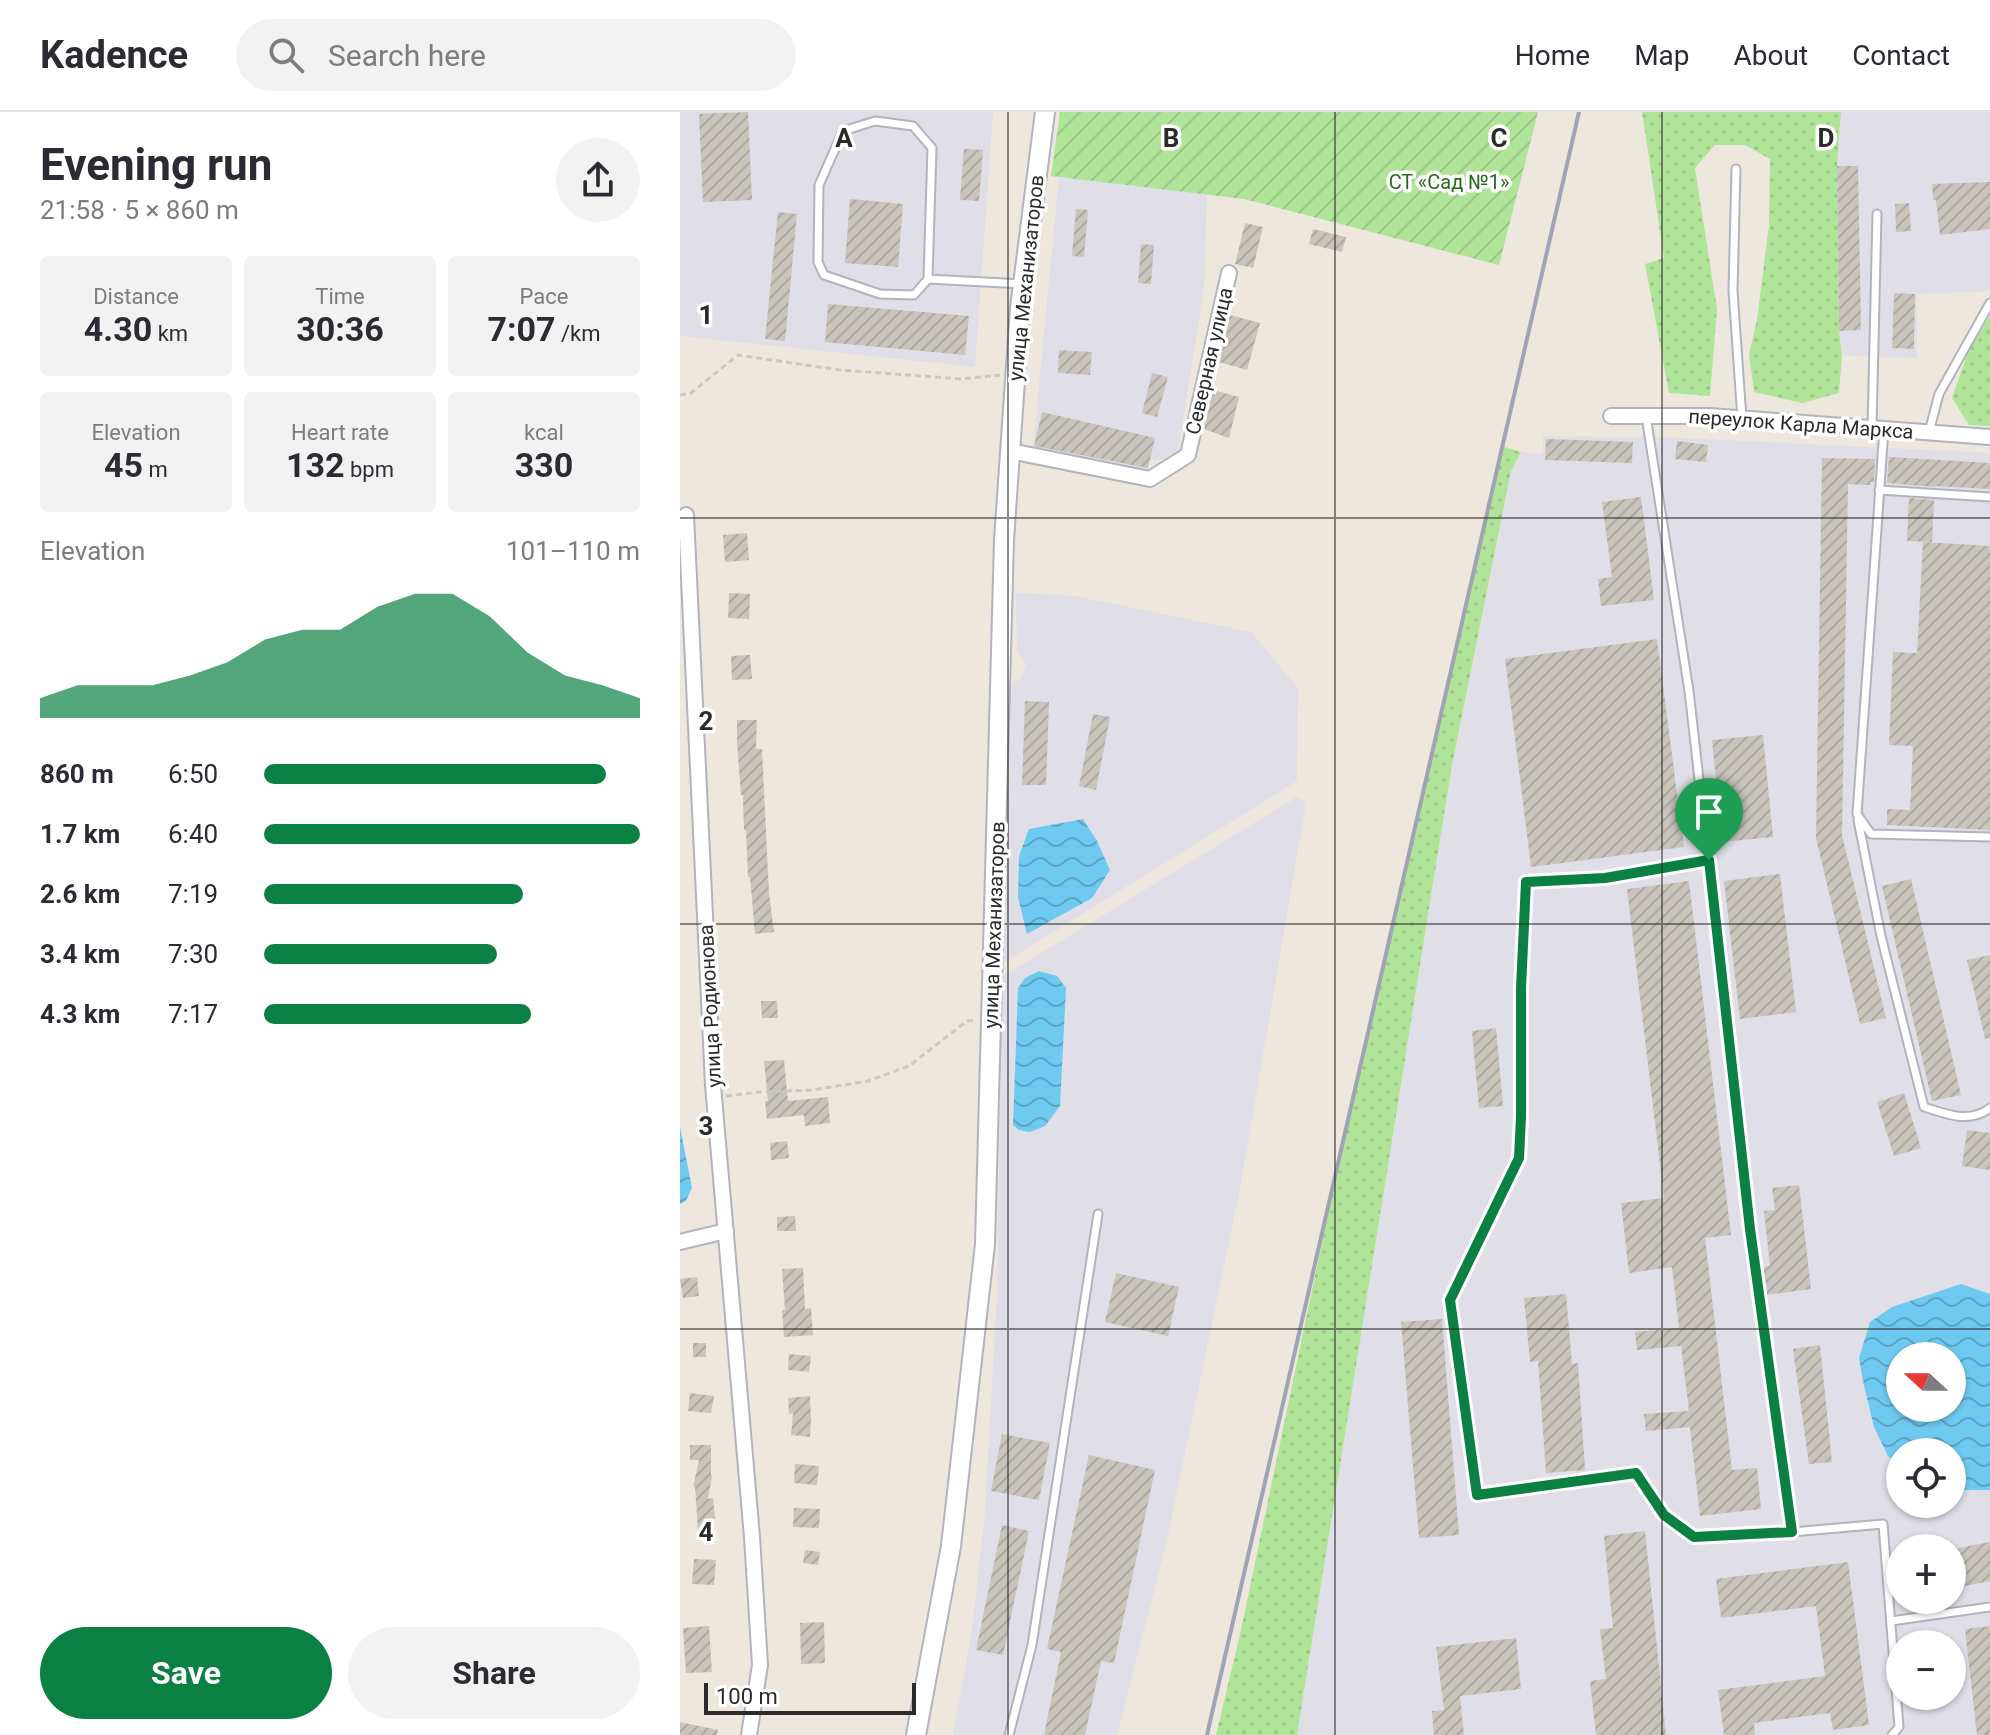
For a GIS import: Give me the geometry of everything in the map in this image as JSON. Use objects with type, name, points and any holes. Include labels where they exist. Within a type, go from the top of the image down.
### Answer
[{"type":"street","name":"улица Механизаторов","points":[[916,1735],[951,1546],[985,1244],[1004,555],[1023,284],[1045,112]]},
{"type":"street","name":"Северная улица","points":[[1010,451],[1150,479],[1188,455],[1229,273]]},
{"type":"street","name":"переулок Карла Маркса","points":[[1611,416],[1710,416],[1990,437]]},
{"type":"street","name":"улица Родионова","points":[[686,515],[687,700],[714,1097],[760,1665],[749,1735]]},
{"type":"street","points":[[680,1242],[726,1231]]},
{"type":"lane","points":[[875,121],[913,126],[932,148],[928,279],[914,295],[880,294],[824,275],[818,262],[819,185],[843,131],[875,121]]},
{"type":"lane","points":[[1736,169],[1733,291],[1742,419]]},
{"type":"lane","points":[[1877,214],[1879,490],[1857,814],[1881,936],[1924,1107],[1954,1117],[1981,1115],[1990,1108]]},
{"type":"lane","points":[[928,279],[1023,284]]},
{"type":"lane","points":[[1929,432],[1939,394],[1990,303]]},
{"type":"lane","points":[[1646,416],[1689,691],[1750,1229],[1792,1532]]},
{"type":"lane","points":[[1879,490],[1990,497]]},
{"type":"lane","points":[[1857,814],[1871,834],[1990,837]]},
{"type":"lane","points":[[1709,860],[1605,878],[1526,882],[1519,1158],[1450,1300],[1477,1495],[1636,1473],[1664,1515],[1694,1537],[1883,1524],[1899,1727],[1892,1735]]},
{"type":"lane","points":[[1009,1735],[1032,1645],[1098,1214]]},
{"type":"lane","points":[[1891,1621],[1990,1607]]},
{"type":"path","points":[[680,395],[691,393],[738,355],[840,370],[961,379],[1016,373]]},
{"type":"path","points":[[714,1097],[812,1090],[868,1081],[909,1066],[967,1021],[991,1017]]},
{"type":"shaded area","points":[[680,112],[993,112],[975,367],[680,336]]},
{"type":"shaded area","points":[[1841,112],[1990,112],[1990,291],[1917,294],[1917,358],[1842,355],[1837,166]]},
{"type":"shaded area","points":[[1059,177],[1207,194],[1204,288],[1178,452],[1171,459],[1150,460],[1146,475],[1033,449]]},
{"type":"shaded area","points":[[1543,436],[1681,438],[1990,453],[1990,1735],[1297,1735],[1452,765],[1511,471],[1521,452],[1543,454]]},
{"type":"shaded area","points":[[1016,593],[1074,596],[1251,632],[1298,688],[1297,781],[1003,963],[1012,684],[1022,677],[1026,665],[1017,650]]},
{"type":"shaded area","points":[[1297,797],[1306,803],[1240,1189],[1166,1544],[1117,1735],[953,1735],[972,1630],[985,1513],[997,1293],[1002,977]]},
{"type":"green space","name":"СТ «Сад №1»","points":[[1060,112],[1538,112],[1499,265],[1244,199],[1051,176]]},
{"type":"green space","points":[[1642,112],[1841,112],[1837,166],[1842,355],[1839,393],[1802,403],[1754,392],[1749,354],[1757,320],[1769,225],[1770,159],[1745,145],[1715,145],[1695,168],[1717,309],[1710,396],[1669,393],[1645,264],[1664,258]]},
{"type":"green space","points":[[1990,316],[1990,426],[1969,425],[1952,398],[1968,352]]},
{"type":"green space","points":[[1504,447],[1521,452],[1511,471],[1452,765],[1297,1735],[1216,1735],[1241,1630],[1347,1123]]},
{"type":"water","points":[[1083,819],[1110,870],[1092,898],[1027,934],[1018,897],[1019,856],[1029,829]]},
{"type":"water","points":[[1039,971],[1057,976],[1066,988],[1060,1106],[1045,1126],[1030,1132],[1013,1125],[1018,988],[1025,978]]},
{"type":"water","points":[[680,1127],[692,1188],[686,1201],[680,1204]]},
{"type":"water","points":[[1961,1284],[1990,1294],[1990,1490],[1966,1490],[1966,1438],[1886,1438],[1886,1452],[1874,1427],[1859,1358],[1870,1322],[1892,1307]]},
{"type":"building","points":[[748,112],[752,200],[703,202],[699,114]]},
{"type":"building","points":[[964,149],[983,150],[979,201],[960,200]]},
{"type":"building","points":[[1837,166],[1858,166],[1861,330],[1839,331]]},
{"type":"building","points":[[1990,182],[1990,229],[1940,235],[1932,184]]},
{"type":"building","points":[[850,199],[903,204],[898,267],[845,263]]},
{"type":"building","points":[[1909,203],[1911,231],[1896,232],[1895,204]]},
{"type":"building","points":[[1076,209],[1088,210],[1084,257],[1072,256]]},
{"type":"building","points":[[778,212],[797,214],[785,341],[765,339]]},
{"type":"building","points":[[1245,223],[1263,227],[1253,268],[1235,264]]},
{"type":"building","points":[[1313,229],[1346,237],[1342,252],[1309,244]]},
{"type":"building","points":[[1141,244],[1154,245],[1151,284],[1138,283]]},
{"type":"building","points":[[1894,293],[1915,294],[1914,349],[1892,348]]},
{"type":"building","points":[[828,304],[969,316],[965,355],[825,342]]},
{"type":"building","points":[[1230,315],[1260,323],[1247,370],[1219,362]]},
{"type":"building","points":[[1059,350],[1092,352],[1090,375],[1058,373]]},
{"type":"building","points":[[1152,373],[1168,377],[1157,417],[1142,413]]},
{"type":"building","points":[[1213,390],[1239,397],[1229,438],[1204,429]]},
{"type":"building","points":[[1042,412],[1155,438],[1148,468],[1034,446]]},
{"type":"building","points":[[1546,439],[1633,442],[1632,463],[1545,460]]},
{"type":"building","points":[[1677,441],[1708,445],[1706,462],[1675,459]]},
{"type":"building","points":[[1889,457],[1990,463],[1990,489],[1887,483]]},
{"type":"building","points":[[1822,458],[1875,459],[1874,482],[1870,485],[1848,484],[1842,835],[1886,1018],[1860,1024],[1816,838]]},
{"type":"building","points":[[1641,497],[1654,600],[1601,606],[1598,579],[1612,577],[1602,502]]},
{"type":"building","points":[[1909,498],[1934,500],[1932,542],[1907,541]]},
{"type":"building","points":[[747,533],[749,560],[725,562],[723,535]]},
{"type":"building","points":[[1923,542],[1990,546],[1990,830],[1887,825],[1887,809],[1910,810],[1913,746],[1889,745],[1893,652],[1917,653]]},
{"type":"building","points":[[729,593],[750,594],[749,619],[728,618]]},
{"type":"building","points":[[1657,639],[1684,847],[1531,867],[1505,659]]},
{"type":"building","points":[[750,655],[752,679],[732,680],[731,656]]},
{"type":"building","points":[[1025,701],[1049,702],[1046,785],[1022,785]]},
{"type":"building","points":[[1093,714],[1110,717],[1096,790],[1079,786]]},
{"type":"building","points":[[737,720],[757,720],[756,749],[762,749],[769,893],[774,932],[755,934]]},
{"type":"building","points":[[1763,735],[1773,837],[1722,842],[1712,740]]},
{"type":"building","points":[[1780,874],[1796,1012],[1740,1019],[1724,881]]},
{"type":"building","points":[[1911,879],[1961,1095],[1932,1101],[1882,886]]},
{"type":"building","points":[[1689,881],[1731,1235],[1705,1238],[1732,1470],[1757,1468],[1761,1509],[1700,1516],[1690,1427],[1646,1431],[1644,1414],[1689,1411],[1681,1346],[1637,1350],[1635,1332],[1679,1328],[1672,1267],[1629,1273],[1621,1203],[1664,1198],[1627,889]]},
{"type":"building","points":[[1990,955],[1990,1038],[1985,1039],[1967,960]]},
{"type":"building","points":[[761,1001],[777,1001],[778,1018],[762,1018]]},
{"type":"building","points":[[1496,1028],[1503,1106],[1479,1108],[1472,1031]]},
{"type":"building","points":[[784,1060],[788,1101],[828,1097],[830,1123],[805,1126],[804,1115],[767,1119],[764,1061]]},
{"type":"building","points":[[1904,1093],[1921,1148],[1894,1156],[1877,1102]]},
{"type":"building","points":[[1967,1130],[1990,1133],[1990,1170],[1962,1166]]},
{"type":"building","points":[[787,1141],[789,1158],[771,1160],[770,1143]]},
{"type":"building","points":[[1799,1185],[1811,1289],[1766,1295],[1763,1267],[1770,1266],[1764,1211],[1775,1210],[1772,1188]]},
{"type":"building","points":[[795,1216],[796,1231],[777,1231],[777,1217]]},
{"type":"building","points":[[803,1268],[805,1309],[811,1308],[813,1335],[784,1337],[782,1269]]},
{"type":"building","points":[[1116,1273],[1179,1287],[1168,1336],[1105,1322]]},
{"type":"building","points":[[697,1277],[699,1296],[683,1298],[680,1279]]},
{"type":"building","points":[[1566,1294],[1572,1364],[1578,1363],[1585,1470],[1546,1473],[1538,1361],[1530,1362],[1524,1298]]},
{"type":"building","points":[[1442,1319],[1459,1535],[1419,1538],[1401,1322]]},
{"type":"building","points":[[693,1343],[706,1343],[706,1357],[693,1357]]},
{"type":"building","points":[[1820,1345],[1832,1462],[1809,1464],[1793,1349]]},
{"type":"building","points":[[789,1354],[811,1356],[809,1372],[788,1370]]},
{"type":"building","points":[[690,1393],[714,1396],[711,1413],[688,1411]]},
{"type":"building","points":[[810,1396],[810,1437],[791,1435],[793,1413],[789,1414],[788,1398]]},
{"type":"building","points":[[1002,1434],[1050,1443],[1039,1500],[991,1491]]},
{"type":"building","points":[[690,1445],[711,1445],[712,1476],[708,1499],[713,1498],[715,1518],[704,1519],[702,1531],[698,1531],[693,1487],[699,1460],[690,1460]]},
{"type":"building","points":[[1089,1455],[1155,1470],[1114,1663],[1101,1661],[1085,1735],[1044,1735],[1061,1652],[1047,1649]]},
{"type":"building","points":[[795,1464],[819,1466],[817,1485],[794,1483]]},
{"type":"building","points":[[794,1508],[820,1509],[819,1528],[793,1527]]},
{"type":"building","points":[[1002,1525],[1029,1531],[1003,1655],[976,1650]]},
{"type":"building","points":[[1645,1531],[1666,1735],[1596,1735],[1590,1681],[1606,1679],[1600,1629],[1613,1628],[1604,1536]]},
{"type":"building","points":[[1990,1542],[1990,1581],[1966,1586],[1966,1547]]},
{"type":"building","points":[[805,1550],[820,1552],[818,1565],[803,1563]]},
{"type":"building","points":[[694,1559],[716,1560],[714,1585],[692,1584]]},
{"type":"building","points":[[1848,1562],[1869,1725],[1833,1730],[1830,1713],[1754,1723],[1755,1735],[1724,1735],[1718,1690],[1825,1676],[1816,1606],[1721,1618],[1716,1579]]},
{"type":"building","points":[[824,1622],[825,1663],[801,1664],[800,1623]]},
{"type":"building","points":[[709,1626],[712,1672],[686,1673],[683,1628]]},
{"type":"building","points":[[1990,1626],[1990,1735],[1977,1735],[1965,1629]]},
{"type":"building","points":[[1516,1638],[1521,1689],[1460,1696],[1464,1735],[1434,1735],[1432,1711],[1444,1710],[1436,1647]]},
{"type":"building","points":[[680,1722],[718,1730],[717,1735],[680,1735]]},
{"type":"railway","points":[[1207,1735],[1579,112]]},
{"type":"route","points":[[1709,860],[1750,1229],[1792,1532],[1694,1537],[1664,1515],[1636,1473],[1477,1495],[1450,1300],[1519,1158],[1526,882],[1605,878],[1709,860]]}]
